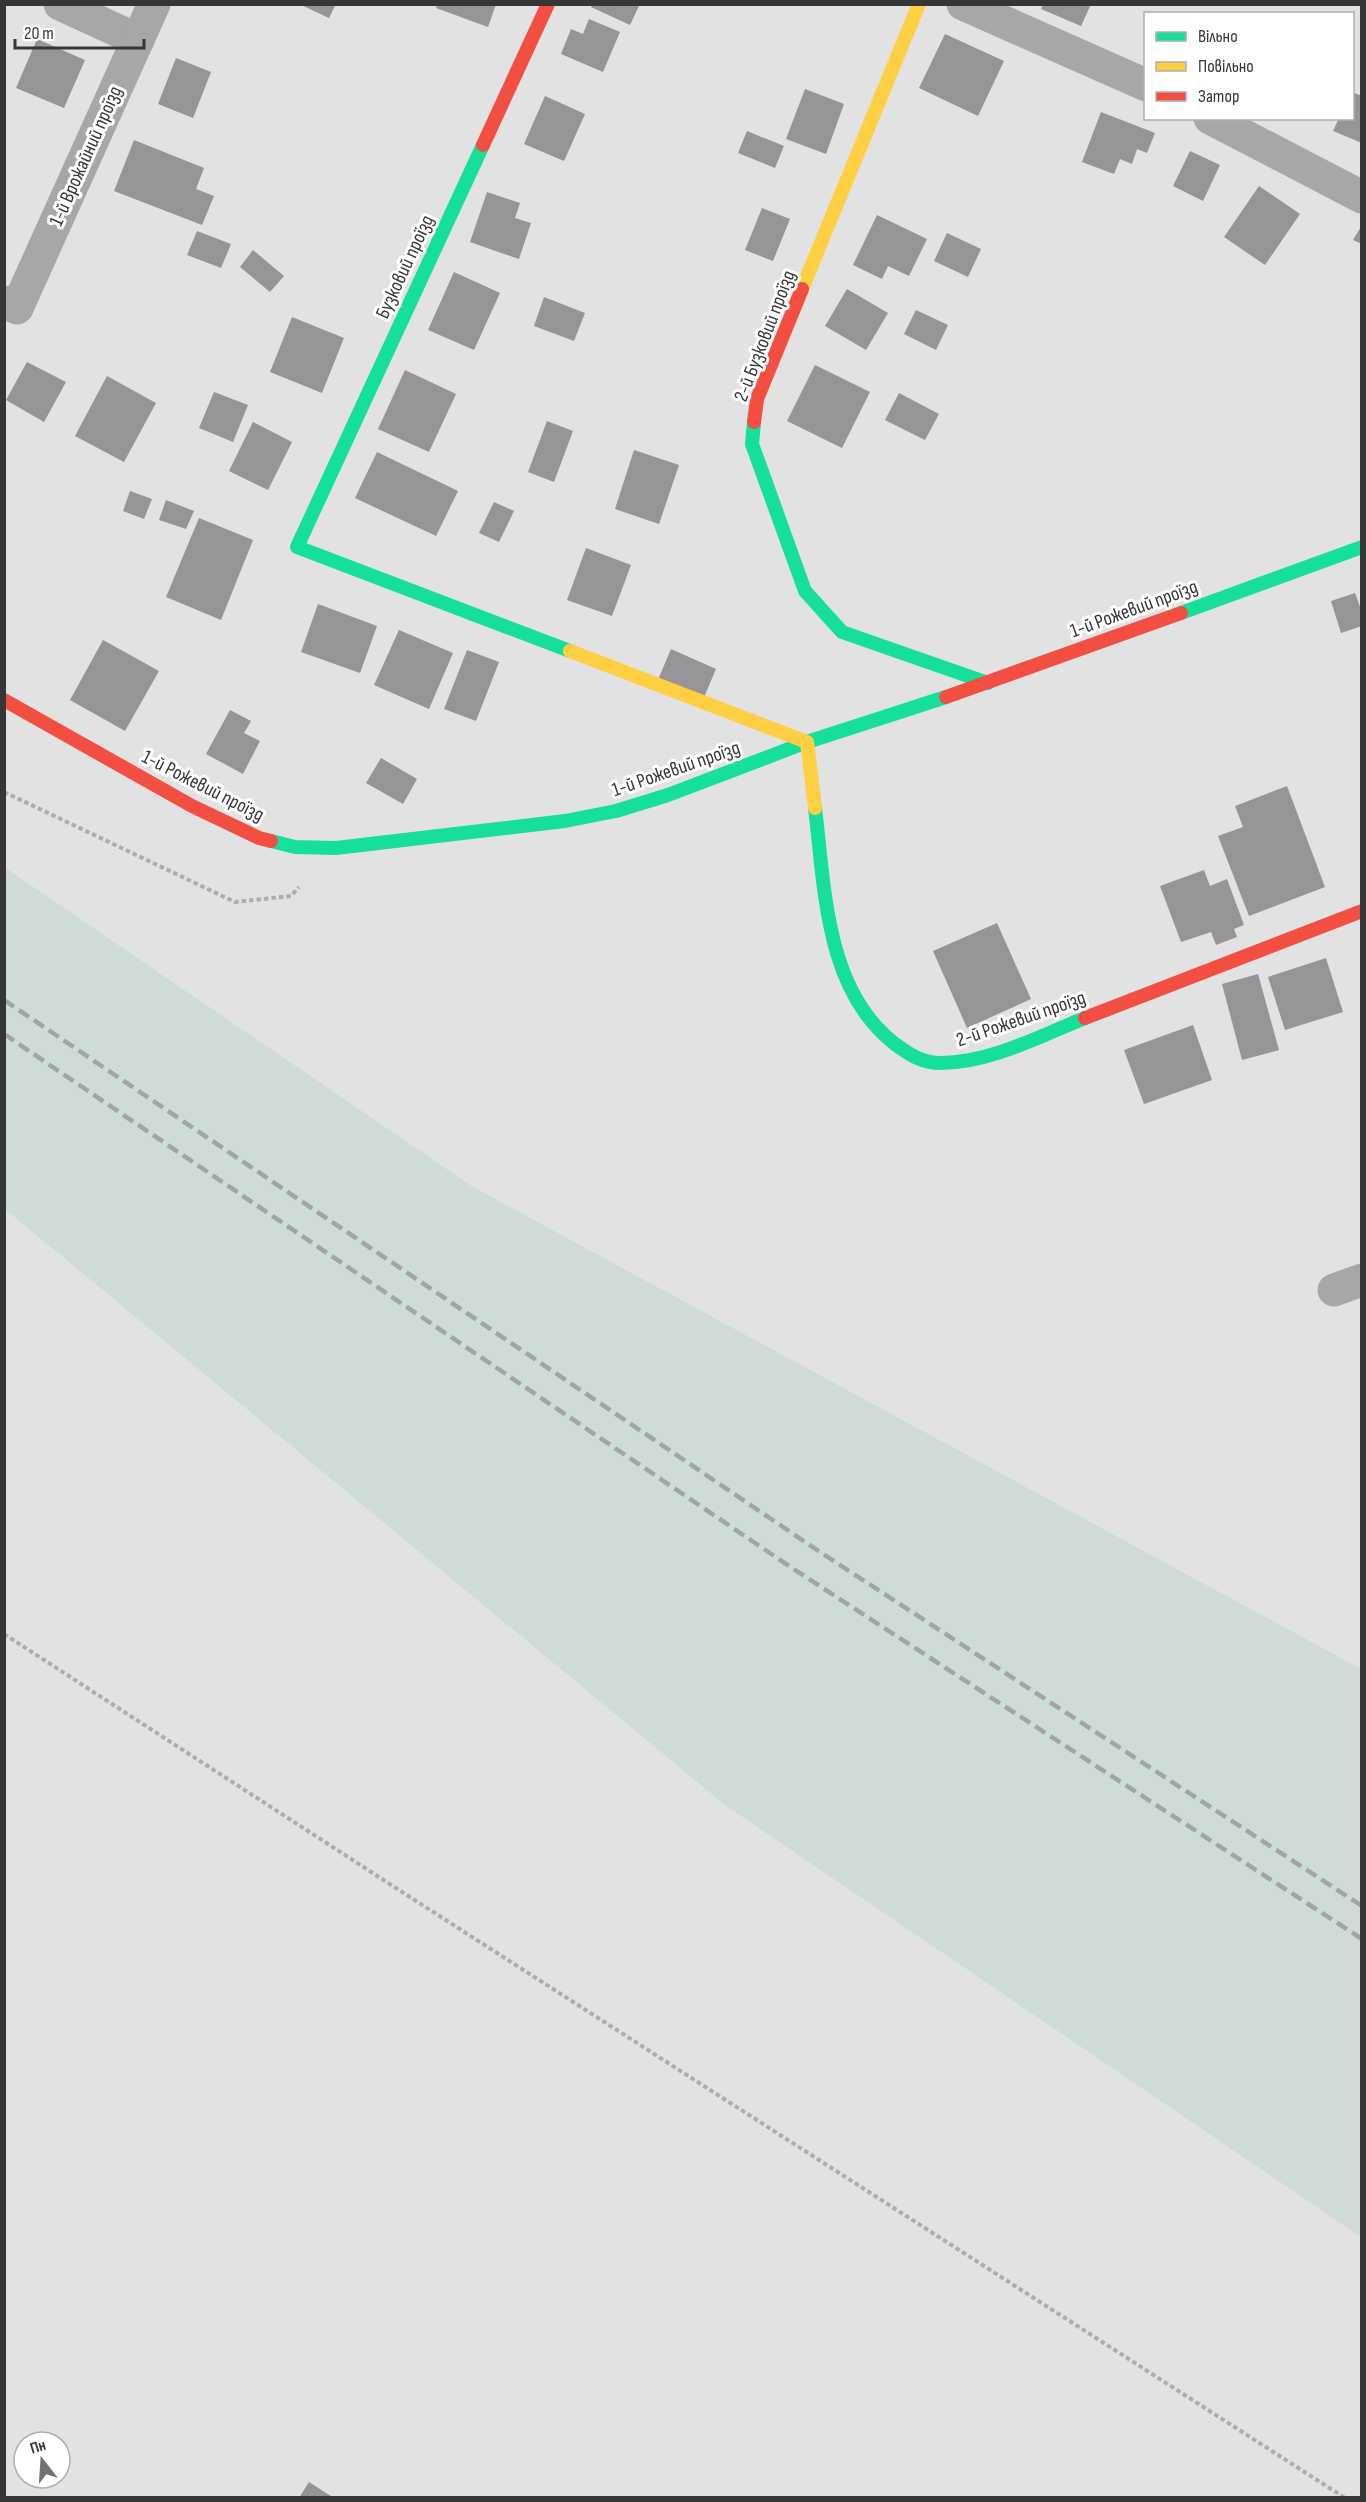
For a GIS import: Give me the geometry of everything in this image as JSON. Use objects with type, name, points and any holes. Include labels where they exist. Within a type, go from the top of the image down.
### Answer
[{"type":"street","points":[[60,4],[138,40]]},
{"type":"street","name":"1-й Врожайний проїзд","points":[[11,305],[154,4]]},
{"type":"street","name":"Бузковий проїзд","points":[[548,4],[297,547],[807,742]]},
{"type":"street","name":"2-й Бузковий проїзд","points":[[919,4],[758,399],[752,444],[805,591],[842,632],[988,683]]},
{"type":"street","points":[[963,4],[1144,84]]},
{"type":"street","points":[[1214,120],[1362,197]]},
{"type":"street","name":"1-й Рожевий проїзд","points":[[4,700],[192,806],[259,838],[295,846],[336,848],[565,821],[616,811],[668,795],[807,742],[988,683],[1362,547]]},
{"type":"street","name":"2-й Рожевий проїзд","points":[[807,742],[829,920],[836,950],[857,1000],[873,1027],[896,1046],[920,1060],[950,1064],[990,1055],[1362,911]]},
{"type":"path","points":[[4,792],[236,902],[291,896],[336,848]]},
{"type":"path","points":[[4,1634],[1345,2498]]},
{"type":"shaded area","points":[[4,867],[473,1187],[1361,1669],[1361,2237],[725,1805],[5,1209]]},
{"type":"building","points":[[299,4],[336,4],[329,18]]},
{"type":"building","points":[[437,4],[496,4],[488,27],[436,8]]},
{"type":"building","points":[[592,4],[640,4],[630,25],[591,7]]},
{"type":"building","points":[[1043,4],[1091,4],[1081,26],[1041,9]]},
{"type":"building","points":[[589,19],[620,32],[603,72],[561,54],[571,29],[583,34]]},
{"type":"building","points":[[945,34],[1004,61],[978,116],[919,88]]},
{"type":"building","points":[[37,39],[85,60],[64,108],[16,88]]},
{"type":"building","points":[[176,58],[211,72],[193,118],[158,104]]},
{"type":"building","points":[[805,89],[844,104],[826,154],[786,139]]},
{"type":"building","points":[[1354,93],[1362,96],[1362,143],[1333,131],[1338,120],[1354,120]]},
{"type":"building","points":[[545,96],[585,114],[564,161],[524,144]]},
{"type":"building","points":[[1101,112],[1155,133],[1147,153],[1137,149],[1132,164],[1120,159],[1114,174],[1082,162]]},
{"type":"building","points":[[747,131],[784,146],[775,168],[738,153]]},
{"type":"building","points":[[134,140],[204,168],[196,189],[214,196],[202,225],[114,191]]},
{"type":"building","points":[[1190,151],[1220,165],[1203,201],[1173,186]]},
{"type":"building","points":[[1259,186],[1300,214],[1265,265],[1224,237]]},
{"type":"building","points":[[487,192],[520,203],[515,218],[531,223],[519,259],[470,242]]},
{"type":"building","points":[[762,208],[790,219],[773,261],[745,250]]},
{"type":"building","points":[[877,215],[927,239],[909,276],[888,266],[882,279],[853,265]]},
{"type":"building","points":[[1362,225],[1362,244],[1353,240]]},
{"type":"building","points":[[197,231],[231,244],[221,268],[187,255]]},
{"type":"building","points":[[947,233],[981,249],[968,277],[934,261]]},
{"type":"building","points":[[253,250],[284,276],[270,292],[240,267]]},
{"type":"building","points":[[454,272],[500,293],[474,350],[428,330]]},
{"type":"building","points":[[847,289],[888,313],[866,350],[825,326]]},
{"type":"building","points":[[544,297],[585,313],[574,341],[534,326]]},
{"type":"building","points":[[916,310],[948,325],[936,350],[904,334]]},
{"type":"building","points":[[292,317],[344,338],[322,393],[270,372]]},
{"type":"building","points":[[27,362],[66,382],[44,422],[6,400]]},
{"type":"building","points":[[815,365],[870,392],[842,448],[787,421]]},
{"type":"building","points":[[405,370],[456,394],[429,452],[378,429]]},
{"type":"building","points":[[107,376],[156,403],[124,462],[75,436]]},
{"type":"building","points":[[214,392],[248,405],[233,442],[199,428]]},
{"type":"building","points":[[899,393],[939,414],[925,440],[885,420]]},
{"type":"building","points":[[547,421],[573,431],[554,482],[528,472]]},
{"type":"building","points":[[253,422],[292,442],[268,490],[229,471]]},
{"type":"building","points":[[634,450],[679,465],[659,524],[615,509]]},
{"type":"building","points":[[377,452],[458,491],[436,536],[355,498]]},
{"type":"building","points":[[130,491],[152,499],[144,519],[123,511]]},
{"type":"building","points":[[166,500],[194,511],[186,529],[159,520]]},
{"type":"building","points":[[494,502],[514,511],[499,542],[479,533]]},
{"type":"building","points":[[199,518],[253,540],[221,620],[166,597]]},
{"type":"building","points":[[586,548],[631,565],[612,616],[567,600]]},
{"type":"building","points":[[1355,593],[1362,612],[1362,626],[1341,633],[1331,601]]},
{"type":"building","points":[[318,604],[377,626],[360,673],[301,652]]},
{"type":"building","points":[[399,630],[453,653],[429,709],[374,685]]},
{"type":"building","points":[[103,640],[159,671],[125,731],[70,700]]},
{"type":"building","points":[[671,649],[716,669],[702,702],[657,682]]},
{"type":"building","points":[[467,650],[499,662],[476,721],[444,709]]},
{"type":"building","points":[[230,710],[251,721],[244,733],[260,741],[243,774],[206,754]]},
{"type":"building","points":[[381,758],[417,779],[403,804],[366,783]]},
{"type":"building","points":[[1287,786],[1325,887],[1249,916],[1218,836],[1243,827],[1235,806]]},
{"type":"building","points":[[1204,870],[1210,886],[1227,879],[1244,925],[1234,929],[1237,937],[1216,945],[1211,932],[1181,942],[1160,886]]},
{"type":"building","points":[[997,923],[1031,999],[967,1028],[933,951]]},
{"type":"building","points":[[1326,958],[1343,1012],[1285,1030],[1268,977]]},
{"type":"building","points":[[1258,974],[1279,1050],[1242,1060],[1222,984]]},
{"type":"building","points":[[1193,1025],[1212,1080],[1144,1104],[1124,1050]]},
{"type":"building","points":[[309,2482],[334,2498],[299,2498]]},
{"type":"railway","points":[[4,1000],[817,1550],[1362,1906]]},
{"type":"railway","points":[[4,1034],[789,1566],[1362,1939]]},
{"type":"traffic: fast","points":[[483,145],[297,547],[570,651]]},
{"type":"traffic: fast","points":[[754,422],[752,444],[805,591],[842,632],[988,683]]},
{"type":"traffic: fast","points":[[1181,613],[1362,547]]},
{"type":"traffic: fast","points":[[271,841],[295,847],[336,848],[565,821],[616,811],[668,795],[807,742],[946,697]]},
{"type":"traffic: fast","points":[[815,808],[826,904],[832,936],[842,967],[854,996],[872,1022],[895,1044],[911,1055],[928,1062],[959,1062],[996,1054],[1085,1018]]},
{"type":"traffic: slow","points":[[802,289],[919,4]]},
{"type":"traffic: slow","points":[[570,651],[807,742],[815,808]]},
{"type":"traffic: jam","points":[[483,145],[548,4]]},
{"type":"traffic: jam","points":[[754,422],[757,399],[802,289]]},
{"type":"traffic: jam","points":[[946,697],[1181,613]]},
{"type":"traffic: jam","points":[[4,700],[192,806],[259,838],[271,841]]},
{"type":"traffic: jam","points":[[1085,1018],[1362,911]]}]
